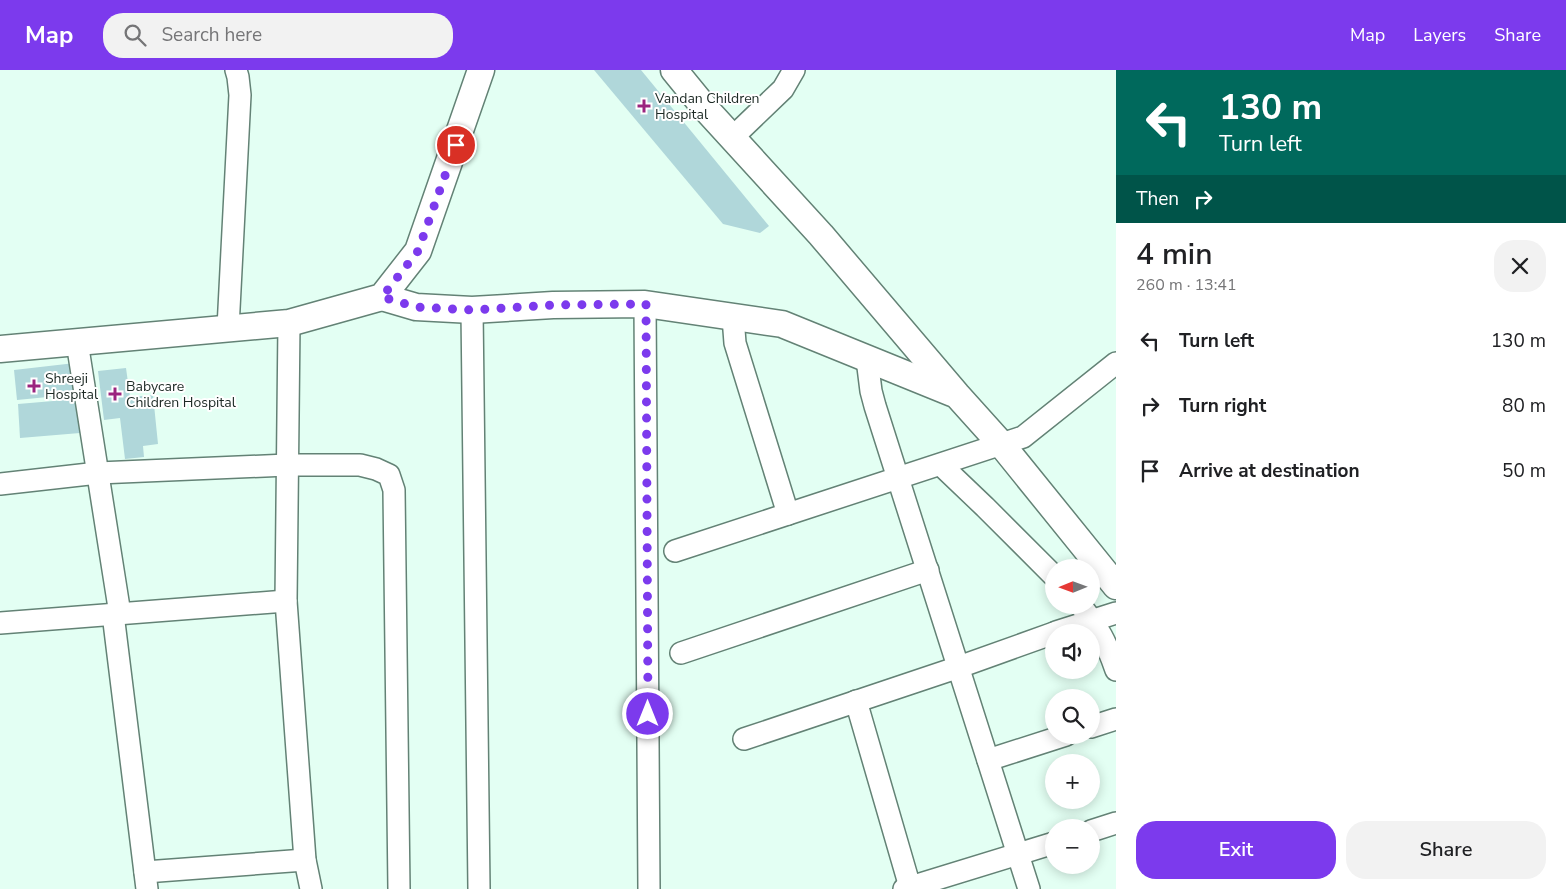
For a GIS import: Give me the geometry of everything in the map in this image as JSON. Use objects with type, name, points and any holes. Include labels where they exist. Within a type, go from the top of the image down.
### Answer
[{"type":"main road","points":[[382,297],[418,251],[481,70]]},
{"type":"main road","points":[[674,70],[705,108],[821,235],[1002,445],[1114,579]]},
{"type":"main road","points":[[0,349],[289,323],[382,297],[416,307],[472,310],[553,305],[646,304],[782,324],[957,395]]},
{"type":"street","points":[[228,328],[240,95],[236,70]]},
{"type":"street","points":[[732,138],[784,89],[794,70]]},
{"type":"street","points":[[646,304],[649,889]]},
{"type":"street","points":[[472,310],[479,889]]},
{"type":"street","points":[[733,317],[735,344],[788,514]]},
{"type":"street","points":[[289,323],[286,601],[305,860],[310,889]]},
{"type":"street","points":[[77,342],[98,473],[117,614],[146,881],[305,860]]},
{"type":"street","points":[[867,359],[871,391],[1029,889]]},
{"type":"street","points":[[675,551],[1023,438],[1116,363]]},
{"type":"street","points":[[0,484],[98,473],[288,465],[360,465],[389,475],[394,490],[399,889]]},
{"type":"street","points":[[941,465],[1045,567]]},
{"type":"street","points":[[681,652],[928,570]]},
{"type":"street","points":[[0,623],[286,601]]},
{"type":"street","points":[[1100,612],[1116,613]]},
{"type":"street","points":[[1068,624],[1083,614]]},
{"type":"street","points":[[1087,614],[1107,645],[1116,670]]},
{"type":"street","points":[[744,739],[1045,637]]},
{"type":"street","points":[[856,701],[907,888],[1045,846]]},
{"type":"street","points":[[1100,724],[1116,719]]},
{"type":"street","points":[[988,760],[1045,742]]},
{"type":"street","points":[[1100,830],[1115,828]]},
{"type":"building","points":[[594,70],[641,70],[769,226],[760,233],[723,224]]},
{"type":"building","points":[[75,363],[78,394],[17,400],[14,370]]},
{"type":"building","points":[[126,368],[130,397],[153,395],[158,444],[143,446],[144,457],[125,459],[120,418],[104,420],[98,371]]},
{"type":"building","points":[[77,399],[80,433],[20,438],[18,404]]},
{"type":"place","name":"Vandan Children Hospital","points":[[644,106]]},
{"type":"place","name":"Shreeji Hospital","points":[[34,386]]},
{"type":"place","name":"Babycare Children Hospital","points":[[115,394]]},
{"type":"route","points":[[456,145],[418,251],[382,297],[416,307],[472,310],[553,305],[646,304],[648,714]]}]
